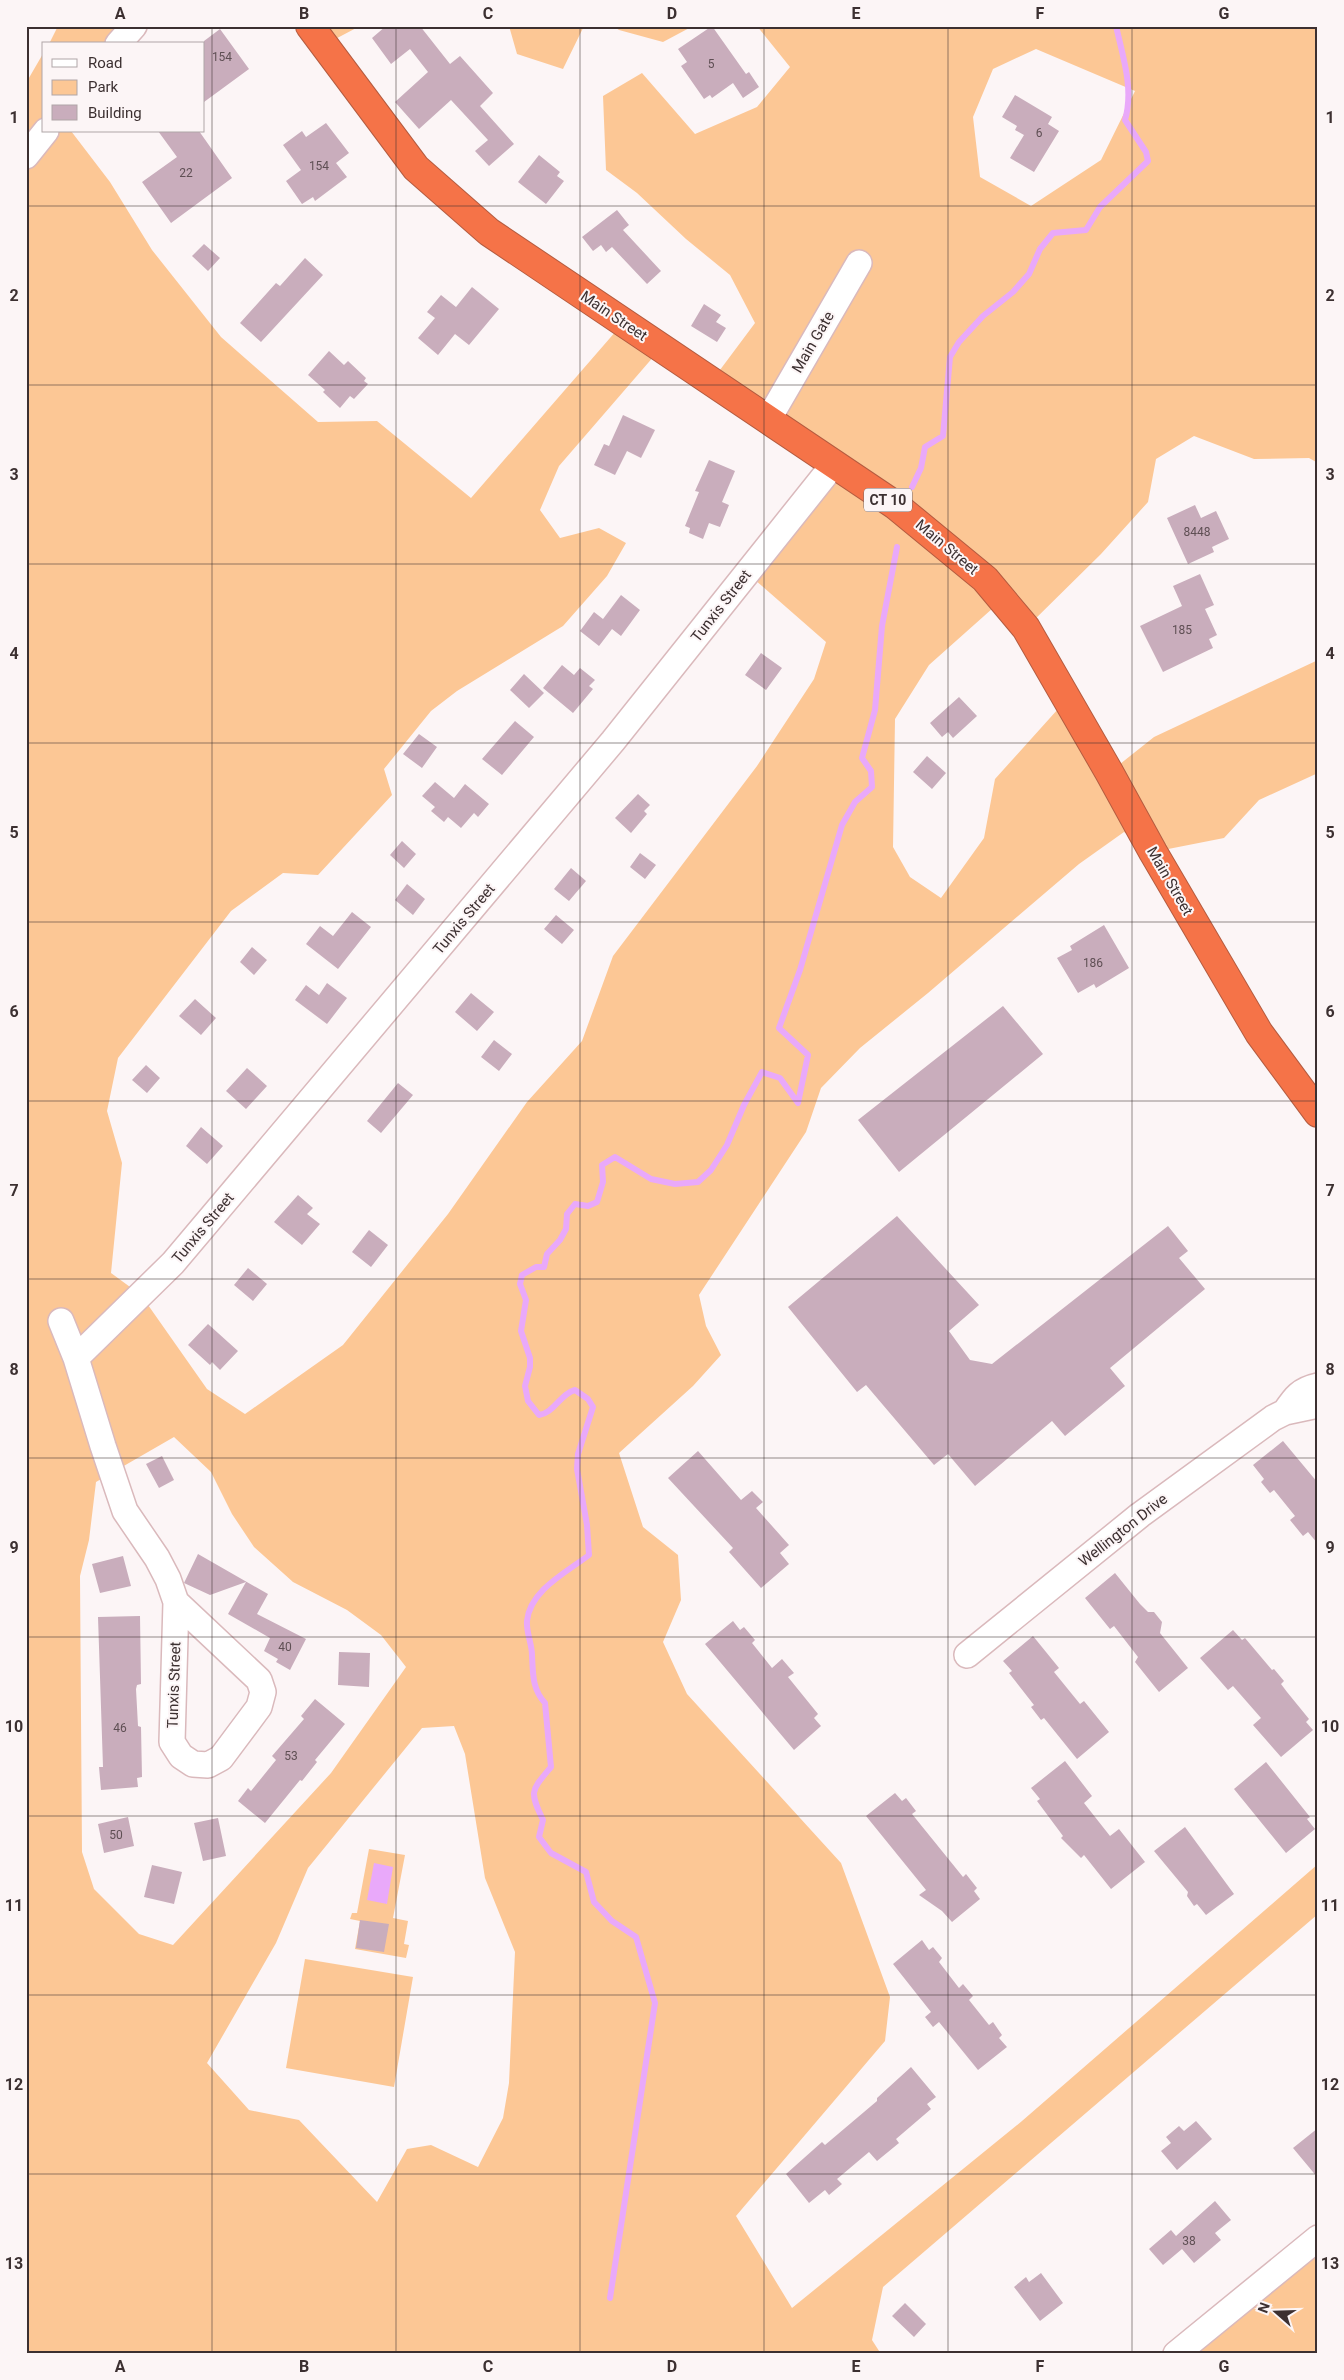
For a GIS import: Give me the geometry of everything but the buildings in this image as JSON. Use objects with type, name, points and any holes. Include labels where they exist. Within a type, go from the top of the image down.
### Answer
[{"type":"highway","name":"Main Street","points":[[310,26],[416,168],[489,232],[895,505],[933,534],[985,579],[1026,628],[1110,772],[1153,852],[1259,1033],[1318,1113]]},
{"type":"street","points":[[120,42],[134,26]]},
{"type":"street","points":[[26,156],[45,132]]},
{"type":"street","name":"Main Gate","points":[[768,420],[859,263]]},
{"type":"street","name":"Tunxis Street","points":[[76,1358],[173,1264],[613,742],[834,464]]},
{"type":"street","name":"Tunxis Street","points":[[61,1321],[76,1358],[102,1446],[125,1511],[157,1558],[176,1602],[259,1680],[263,1692],[259,1707],[221,1758],[208,1765],[193,1764],[181,1756],[172,1742],[176,1602]]},
{"type":"street","name":"Wellington Drive","points":[[1285,1412],[1296,1394],[1304,1389],[1318,1386]]},
{"type":"street","name":"Wellington Drive","points":[[967,1655],[1140,1515],[1273,1418],[1285,1412],[1318,1405]]},
{"type":"street","points":[[1176,2354],[1318,2238]]},
{"type":"green space","points":[[58,26],[134,26],[120,42],[50,42]]},
{"type":"green space","points":[[310,26],[360,26],[324,45]]},
{"type":"green space","points":[[509,26],[584,26],[563,69],[517,54]]},
{"type":"green space","points":[[613,26],[693,26],[663,42],[619,30]]},
{"type":"green space","points":[[757,26],[1318,26],[1318,463],[1309,458],[1254,459],[1194,436],[1156,459],[1148,502],[1101,554],[1026,628],[1002,600],[929,665],[895,719],[893,847],[910,877],[941,898],[984,838],[995,779],[1067,699],[1110,772],[1154,737],[1318,660],[1318,773],[1259,800],[1224,838],[1153,852],[1124,832],[1079,864],[928,993],[860,1048],[821,1088],[806,1132],[699,1295],[706,1326],[721,1355],[693,1386],[619,1453],[643,1527],[678,1555],[681,1600],[663,1642],[687,1694],[841,1863],[890,1997],[885,2041],[736,2216],[792,2308],[1022,2121],[1318,1864],[1318,1914],[883,2287],[872,2340],[881,2354],[26,2354],[26,83],[42,55],[42,132],[72,132],[110,182],[152,250],[221,337],[318,422],[377,421],[471,498],[623,323],[661,348],[559,466],[540,510],[560,538],[599,528],[626,543],[607,576],[563,626],[457,691],[431,711],[384,769],[392,795],[318,875],[283,873],[231,911],[118,1058],[107,1111],[122,1163],[111,1273],[141,1295],[207,1389],[245,1414],[343,1345],[448,1214],[527,1102],[582,1041],[613,956],[757,766],[814,679],[826,642],[747,573],[834,464],[711,382],[755,323],[730,275],[686,239],[637,193],[606,170],[603,96],[642,73],[695,134],[757,107],[790,67]],"holes":[[[1036,49],[1135,91],[1101,160],[1031,206],[980,177],[973,117],[993,69]],[[174,1437],[211,1472],[232,1514],[254,1547],[293,1582],[347,1610],[381,1635],[406,1667],[331,1773],[173,1945],[139,1934],[94,1889],[82,1852],[80,1576],[89,1540],[96,1482]],[[454,1726],[465,1754],[485,1878],[515,1952],[509,2083],[503,2118],[478,2167],[431,2145],[407,2149],[377,2202],[299,2120],[249,2110],[207,2063],[276,1943],[308,1868],[422,1728]]]},
{"type":"green space","points":[[369,1849],[405,1855],[393,1918],[408,1921],[404,1944],[409,1945],[406,1958],[355,1949],[360,1921],[350,1919],[352,1913],[357,1913]]},
{"type":"green space","points":[[305,1959],[413,1977],[394,2087],[286,2068]]},
{"type":"green space","points":[[1318,2238],[1318,2354],[1176,2354]]},
{"type":"shaded area","points":[[374,1863],[393,1867],[387,1904],[367,1900]]},
{"type":"waterway","points":[[912,487],[921,468],[925,447],[943,436],[950,357],[959,342],[983,316],[1013,292],[1029,274],[1040,249],[1053,233],[1086,230],[1100,207],[1148,161],[1146,152],[1125,120],[1128,85],[1116,26]]},
{"type":"waterway","points":[[610,2298],[655,2003],[636,1937],[612,1921],[594,1902],[586,1872],[551,1853],[539,1837],[543,1820],[534,1797],[534,1792],[539,1781],[551,1767],[545,1703],[535,1686],[527,1621],[530,1610],[542,1591],[589,1555],[587,1525],[577,1469],[578,1454],[593,1407],[588,1399],[575,1390],[565,1395],[544,1414],[539,1415],[528,1401],[525,1386],[530,1367],[530,1358],[521,1331],[526,1300],[520,1284],[522,1275],[536,1267],[544,1267],[547,1254],[560,1240],[566,1229],[567,1214],[575,1204],[588,1206],[597,1202],[603,1182],[602,1165],[615,1157],[651,1179],[675,1184],[698,1182],[711,1170],[727,1145],[744,1105],[762,1072],[780,1078],[798,1103],[808,1055],[779,1028],[800,970],[842,825],[855,802],[872,787],[871,771],[862,758],[875,710],[882,626],[897,547]]}]
